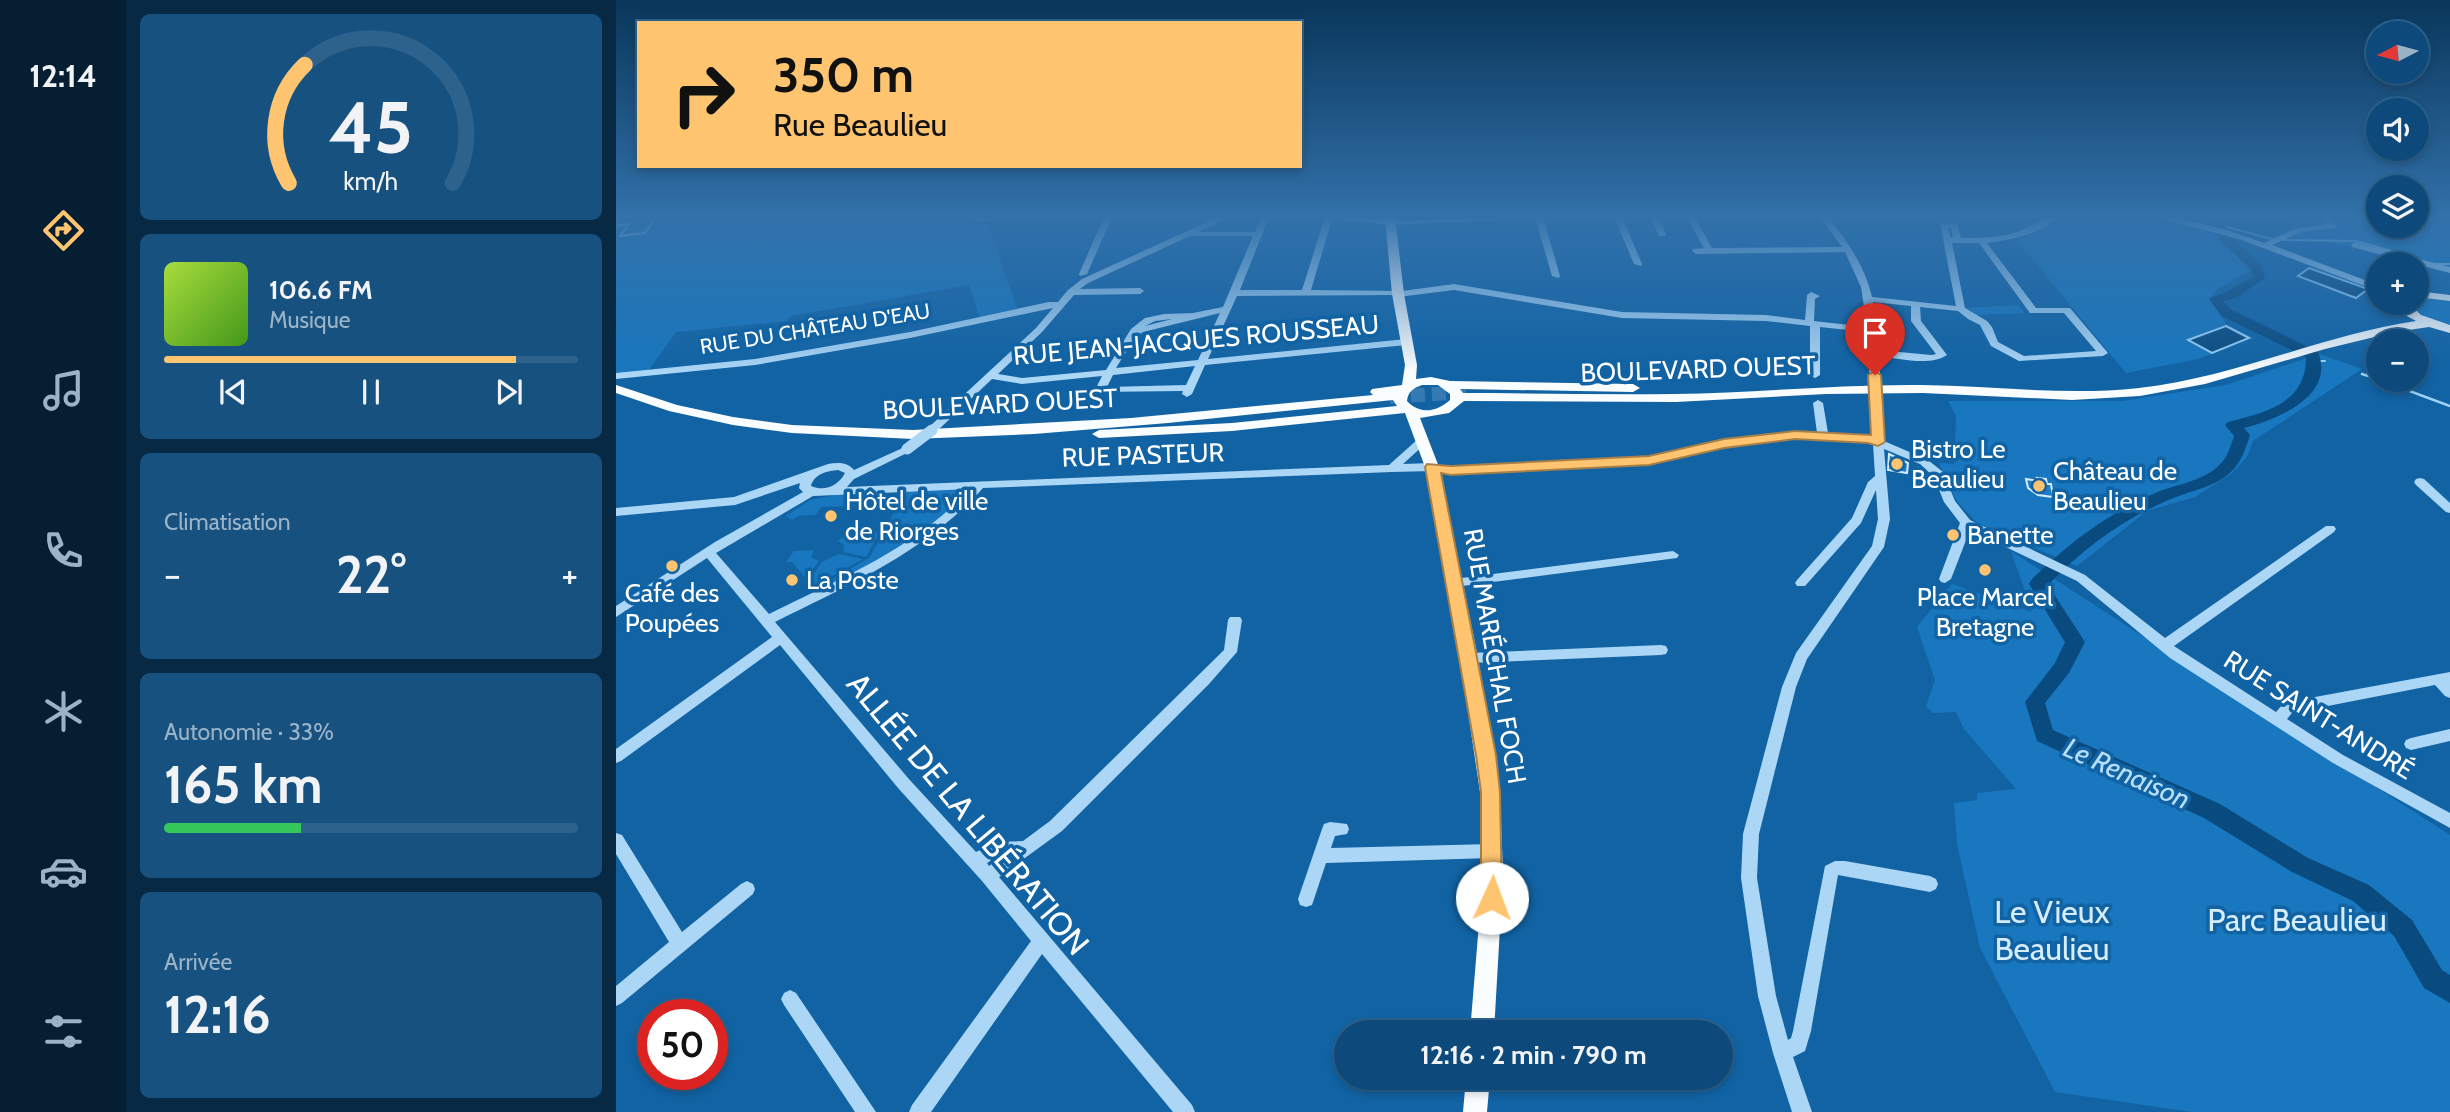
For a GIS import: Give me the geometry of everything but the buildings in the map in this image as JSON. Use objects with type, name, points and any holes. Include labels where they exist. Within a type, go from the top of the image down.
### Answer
[{"type":"main road","points":[[1395,269],[1411,365],[1407,387],[1399,398],[1409,410]]},
{"type":"main road","points":[[2429,295],[2448,296]]},
{"type":"main road","name":"BOULEVARD OUEST","points":[[1465,395],[1923,389],[2072,396],[2140,392],[2200,381],[2288,351],[2402,318],[2403,315]]},
{"type":"main road","points":[[2418,315],[2430,323],[2450,329]]},
{"type":"main road","name":"BOULEVARD OUEST","points":[[2308,345],[2430,323]]},
{"type":"main road","points":[[1411,365],[1429,380],[1451,386],[1673,394]]},
{"type":"main road","points":[[1209,416],[1407,387],[1429,380]]},
{"type":"main road","points":[[1451,386],[1458,397],[1451,407]]},
{"type":"main road","name":"BOULEVARD OUEST","points":[[616,389],[698,414],[782,428],[886,435],[984,434],[1390,400],[1233,422],[947,442],[783,435],[702,423],[616,399]]},
{"type":"main road","points":[[1090,434],[1232,427],[1409,410],[1433,414],[1451,407],[1508,403],[1588,405],[1673,394]]},
{"type":"main road","name":"RUE MARÉCHAL FOCH","points":[[1409,410],[1430,463]]},
{"type":"main road","name":"RUE MARÉCHAL FOCH","points":[[1433,414],[1428,421],[1430,463],[1469,658],[1489,781],[1493,875],[1483,1020]]},
{"type":"main road","points":[[1475,1112],[1477,1090]]},
{"type":"street","points":[[616,512],[734,501],[775,489],[831,467],[850,479],[907,449],[932,430],[1039,330],[1091,269]]},
{"type":"street","points":[[1090,272],[1104,269]]},
{"type":"street","points":[[1226,309],[1140,330],[1132,335],[1100,390],[1188,391],[1234,293],[1244,269]]},
{"type":"street","points":[[1306,292],[1314,269]]},
{"type":"street","points":[[1554,269],[1556,276]]},
{"type":"street","points":[[1802,1112],[1782,1053],[1767,996],[1753,909],[1749,863],[1751,834],[1788,687],[1801,657],[1878,547],[1883,534],[1875,375],[1868,299],[1857,269]]},
{"type":"street","points":[[1953,269],[1961,309],[1966,315],[1982,319],[1990,329],[1994,344],[2016,358],[2103,353],[2067,310],[2033,311],[2002,269]]},
{"type":"street","points":[[2331,269],[2366,282]]},
{"type":"street","points":[[1234,293],[1398,293],[1454,287],[1622,315],[1720,316],[1870,330]]},
{"type":"street","points":[[1071,292],[1140,291]]},
{"type":"street","points":[[1815,374],[1811,295],[1816,296]]},
{"type":"street","points":[[1868,299],[1961,309]]},
{"type":"street","points":[[1871,352],[1932,358],[1941,355],[1916,321],[1915,304]]},
{"type":"street","name":"RUE DU CHÂTEAU D'EAU","points":[[616,376],[755,362],[890,339],[1049,305],[1060,305]]},
{"type":"street","name":"RUE JEAN-JACQUES ROUSSEAU","points":[[990,376],[1022,381],[1406,342]]},
{"type":"street","points":[[1818,403],[1823,436]]},
{"type":"street","name":"RUE PASTEUR","points":[[830,491],[850,479],[980,485],[1391,468],[1430,463],[1451,471],[1649,461],[1724,443],[1795,435],[1870,439],[1878,442]]},
{"type":"street","points":[[1391,468],[1422,441]]},
{"type":"street","points":[[1878,442],[1923,462],[1939,475],[1950,502],[1966,523],[1945,579]]},
{"type":"street","points":[[616,612],[808,489],[811,475]]},
{"type":"street","points":[[1801,583],[1857,520],[1874,482],[1881,477]]},
{"type":"street","points":[[2420,482],[2450,509]]},
{"type":"street","points":[[768,620],[872,567],[926,534],[968,500],[980,485]]},
{"type":"street","points":[[775,489],[830,491]]},
{"type":"street","name":"RUE SAINT-ANDRÉ","points":[[1966,523],[2081,578],[2165,645],[2380,785],[2450,821]]},
{"type":"street","points":[[2165,645],[2330,529]]},
{"type":"street","name":"ALLÉE DE LA LIBÉRATION","points":[[709,552],[903,783],[988,876],[1185,1112]]},
{"type":"street","points":[[1454,583],[1673,555]]},
{"type":"street","points":[[988,876],[1066,817],[1230,652],[1235,620]]},
{"type":"street","points":[[616,757],[780,638]]},
{"type":"street","points":[[1469,658],[1661,650]]},
{"type":"street","points":[[2279,719],[2288,708],[2443,678],[2450,692]]},
{"type":"street","name":"RUE SAINT-ANDRÉ","points":[[2279,719],[2341,756],[2450,812]]},
{"type":"street","points":[[2411,744],[2450,735]]},
{"type":"street","points":[[1306,900],[1331,829],[1341,829]]},
{"type":"street","points":[[616,840],[680,944]]},
{"type":"street","points":[[974,862],[996,849],[1027,848]]},
{"type":"street","points":[[1321,856],[1492,851]]},
{"type":"street","points":[[1782,1053],[1798,1044],[1802,1031],[1830,871],[1845,868],[1930,884]]},
{"type":"street","points":[[616,997],[747,889]]},
{"type":"street","points":[[919,1112],[1041,942]]},
{"type":"street","points":[[790,999],[866,1112]]},
{"type":"green space","points":[[616,269],[1003,269],[1017,309],[980,318],[969,285],[791,316],[787,321],[676,332],[648,371],[616,374]]},
{"type":"green space","points":[[2041,269],[2250,271],[2219,288],[2209,299],[2227,325],[2253,338],[2198,359],[2126,373]]},
{"type":"green space","points":[[2429,296],[2450,299],[2450,328],[2419,315],[2429,315]]},
{"type":"green space","points":[[2018,305],[2025,313],[1976,315],[1964,308]]},
{"type":"green space","points":[[2319,354],[2362,369],[2253,441],[2247,457],[2232,473],[2195,497],[2147,511],[2077,566],[1977,523],[1956,500],[1939,463],[1954,464],[1956,416],[1948,401],[2122,401],[2226,385]]},
{"type":"green space","points":[[972,488],[924,533],[826,589],[822,585],[869,558],[884,532],[909,530],[913,527],[885,528],[906,491]]},
{"type":"green space","points":[[844,495],[850,506],[865,500],[862,506],[821,507],[816,515],[798,516],[792,520],[786,516],[810,500]]},
{"type":"green space","points":[[880,532],[866,557],[843,552],[844,545],[838,541],[847,534]]},
{"type":"green space","points":[[814,550],[811,557],[819,561],[806,579],[792,562],[786,562],[794,551]]},
{"type":"green space","name":"Parc Beaulieu","points":[[2011,551],[2450,835],[2450,1112],[2191,1112],[2055,1092],[1980,948],[1957,844],[1954,803],[1977,800],[1977,793],[2016,789],[1964,729],[1956,712],[1933,713],[1926,706],[1935,680],[1917,627],[1952,584],[2032,612]]},
{"type":"green space","points":[[839,554],[863,559],[810,588],[806,585],[822,562]]},
{"type":"shaded area","points":[[2312,269],[2366,288],[2356,298],[2298,276]]},
{"type":"shaded area","points":[[2226,326],[2249,338],[2212,353],[2188,340]]},
{"type":"waterway","name":"Le Renaison","points":[[2257,269],[2259,278],[2231,295],[2215,299],[2227,313],[2283,338],[2313,355],[2312,378],[2307,388],[2299,397],[2267,416],[2233,425],[2242,435],[2237,451],[2222,472],[2201,483],[2162,496],[2115,520],[2080,544],[2038,584],[2075,642],[2062,668],[2035,702],[2044,735],[2212,811],[2300,865],[2361,893],[2403,928],[2433,979],[2450,990]]},
{"type":"waterway","points":[[2313,361],[2325,361]]},
{"type":"waterway","points":[[2362,374],[2366,375]]},
{"type":"waterway","points":[[2412,392],[2450,406]]},
{"type":"tunnel","points":[[1390,397],[1466,392]]},
{"type":"place","name":"Bistro Le Beaulieu","points":[[1897,464]]},
{"type":"place","name":"Château de Beaulieu","points":[[2039,486]]},
{"type":"place","name":"Hôtel de ville de Riorges","points":[[831,516]]},
{"type":"place","name":"Banette","points":[[1953,535]]},
{"type":"place","name":"Café des Poupées","points":[[672,566]]},
{"type":"place","name":"Place Marcel Bretagne","points":[[1985,570]]},
{"type":"place","name":"La Poste","points":[[792,580]]},
{"type":"route","points":[[1492,898],[1490,792],[1486,755],[1432,467],[1451,471],[1649,461],[1724,443],[1795,435],[1870,439],[1878,442],[1875,375]]},
{"type":"park label","name":"Le Vieux Beaulieu","points":[[2052,930]]}]
